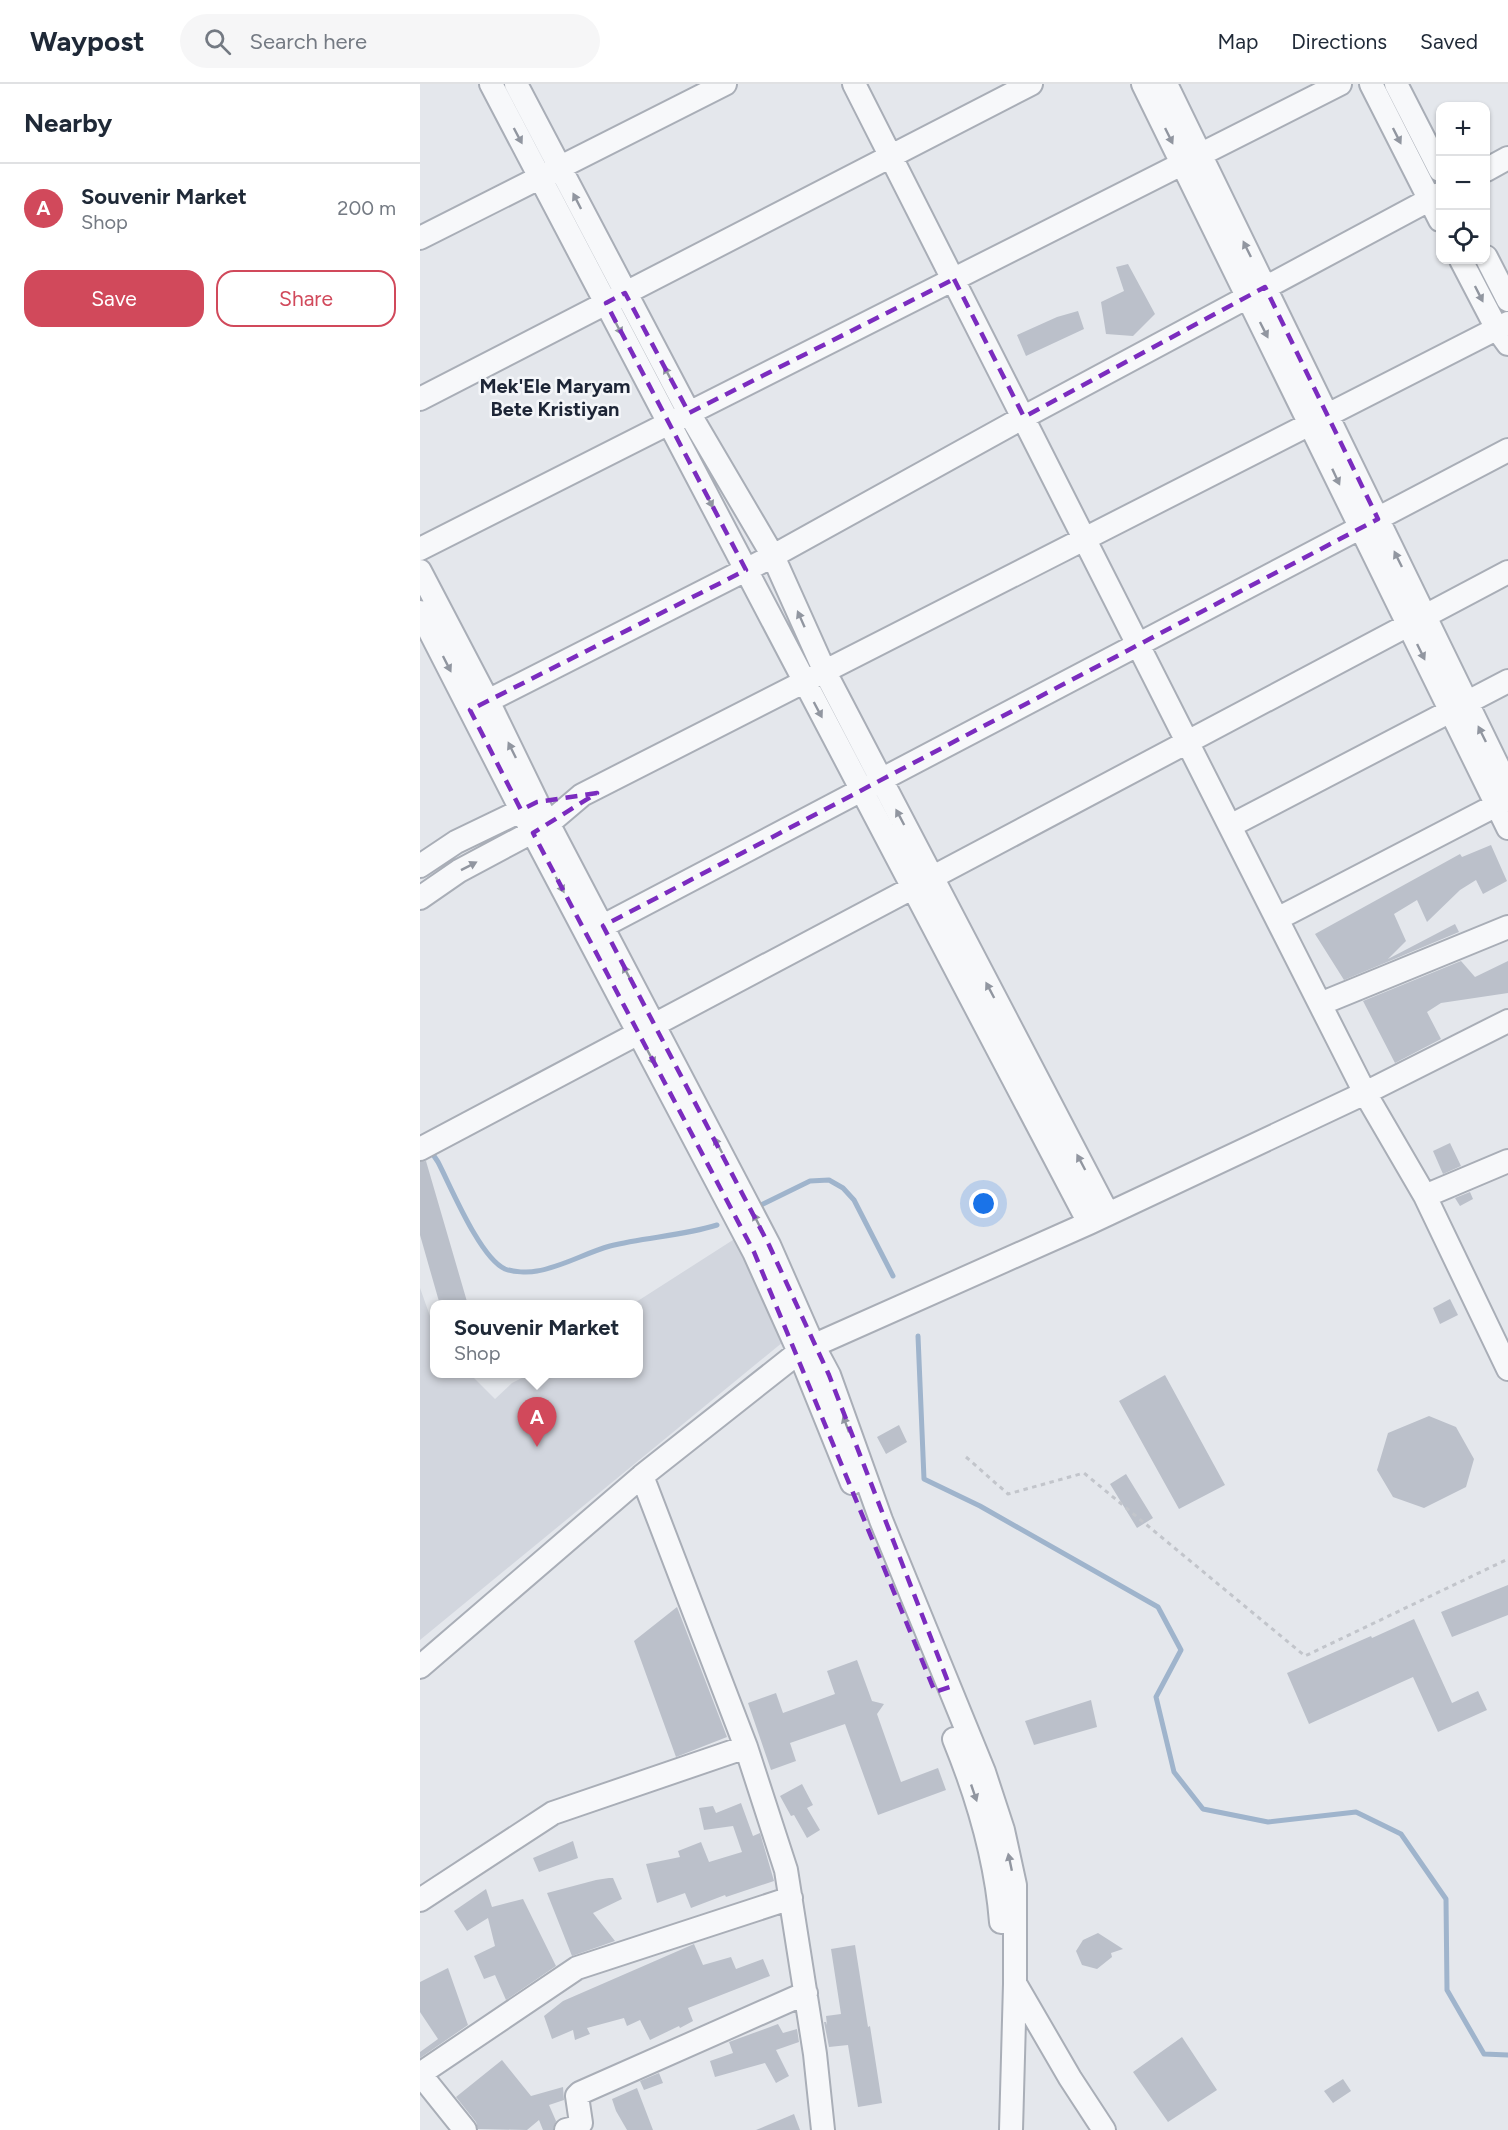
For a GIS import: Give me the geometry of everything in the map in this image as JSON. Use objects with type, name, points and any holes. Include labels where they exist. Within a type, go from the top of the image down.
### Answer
[{"type":"street","points":[[491,84],[550,173],[679,418],[746,570],[804,683],[871,785]]},
{"type":"street","points":[[516,84],[550,173]]},
{"type":"street","points":[[420,238],[725,84]]},
{"type":"street","points":[[854,84],[1365,1093],[1425,1196],[1508,1369]]},
{"type":"street","points":[[420,399],[1031,84]]},
{"type":"street","points":[[1143,84],[1191,159],[1370,523],[1504,797],[1508,828]]},
{"type":"street","points":[[1166,84],[1191,159]]},
{"type":"street","points":[[420,549],[1340,84]]},
{"type":"street","points":[[479,706],[773,556],[1024,417],[1435,196],[1371,84]]},
{"type":"street","points":[[1396,84],[1436,162]]},
{"type":"street","points":[[1490,167],[1508,158]]},
{"type":"street","points":[[420,898],[459,871],[541,828],[582,795],[1319,420],[1504,332],[1463,264]]},
{"type":"street","points":[[1489,264],[1508,300]]},
{"type":"street","points":[[679,418],[773,556],[825,672],[871,785],[1098,1219]]},
{"type":"street","points":[[603,926],[1508,450]]},
{"type":"street","points":[[420,571],[479,706],[529,806],[738,1202],[762,1249],[806,1348],[829,1376],[943,1689],[979,1806],[993,1861],[999,1890],[1002,1928],[996,2130]]},
{"type":"street","points":[[420,1149],[1508,572]]},
{"type":"street","points":[[420,612],[479,706]]},
{"type":"street","points":[[1230,826],[1508,681]]},
{"type":"street","points":[[420,866],[456,842],[529,806],[582,795]]},
{"type":"street","points":[[1277,919],[1504,797]]},
{"type":"street","points":[[541,828],[603,926],[646,1029]]},
{"type":"street","points":[[1320,1004],[1508,927]]},
{"type":"street","points":[[420,1666],[642,1476],[806,1348],[1098,1219],[1365,1093],[1508,1021]]},
{"type":"street","points":[[1425,1196],[1508,1161]]},
{"type":"street","points":[[642,1476],[746,1748],[786,1870],[815,2054],[824,2130]]},
{"type":"street","points":[[943,1689],[984,1772],[1003,1830],[1015,1885],[1011,2130]]},
{"type":"street","points":[[420,1900],[553,1813],[746,1748]]},
{"type":"street","points":[[465,2130],[420,2074],[577,1968],[791,1898]]},
{"type":"street","points":[[1015,1984],[1070,2078],[1104,2130]]},
{"type":"street","points":[[566,2130],[578,2127],[581,2123],[577,2096],[580,2093],[806,1994]]},
{"type":"path","points":[[966,1457],[1008,1494],[1084,1473],[1305,1656],[1508,1559]]},
{"type":"highlighted area","points":[[954,279],[1024,417],[1265,287],[1378,519],[603,926],[769,1245],[829,1375],[950,1687],[935,1692],[754,1252],[533,833],[597,793],[537,802],[521,810],[470,710],[746,570],[606,303],[625,293],[689,413]]},
{"type":"shaded area","points":[[736,1238],[783,1342],[420,1640],[420,1288],[430,1316],[430,1378],[474,1378],[495,1399],[512,1383],[522,1378],[643,1378],[643,1300],[639,1300]]},
{"type":"building","points":[[1128,264],[1155,314],[1133,336],[1106,334],[1101,302],[1124,291],[1116,267]]},
{"type":"building","points":[[1078,311],[1084,329],[1026,356],[1017,335],[1057,317]]},
{"type":"building","points":[[1491,845],[1507,881],[1483,894],[1476,880],[1460,890],[1427,922],[1417,900],[1394,914],[1406,941],[1388,959],[1455,924],[1459,932],[1344,980],[1315,934],[1460,854],[1462,857]]},
{"type":"building","points":[[1461,961],[1475,977],[1508,961],[1508,993],[1441,1003],[1427,1012],[1441,1039],[1395,1063],[1363,1001]]},
{"type":"building","points":[[1450,1143],[1461,1166],[1443,1174],[1433,1151]]},
{"type":"building","points":[[426,1161],[467,1300],[439,1300],[420,1235],[420,1162]]},
{"type":"building","points":[[1470,1192],[1473,1199],[1460,1206],[1455,1198]]},
{"type":"building","points":[[1450,1299],[1458,1315],[1440,1324],[1433,1308]]},
{"type":"building","points":[[1165,1375],[1225,1485],[1179,1509],[1119,1401]]},
{"type":"building","points":[[1429,1416],[1456,1427],[1474,1459],[1466,1487],[1424,1508],[1393,1497],[1377,1470],[1388,1433]]},
{"type":"building","points":[[899,1425],[907,1442],[886,1454],[877,1437]]},
{"type":"building","points":[[1126,1474],[1153,1518],[1137,1528],[1110,1484]]},
{"type":"building","points":[[1508,1585],[1508,1615],[1452,1637],[1441,1612]]},
{"type":"building","points":[[677,1607],[727,1737],[676,1757],[634,1641]]},
{"type":"building","points":[[1414,1619],[1452,1703],[1478,1691],[1487,1710],[1438,1732],[1413,1677],[1309,1724],[1287,1673]]},
{"type":"building","points":[[857,1660],[872,1701],[884,1704],[877,1714],[901,1782],[938,1768],[946,1790],[878,1815],[845,1724],[790,1743],[796,1761],[771,1770],[748,1703],[776,1693],[783,1713],[835,1694],[827,1671]]},
{"type":"building","points":[[1091,1700],[1097,1727],[1034,1745],[1025,1721]]},
{"type":"building","points":[[802,1784],[813,1805],[807,1808],[820,1830],[807,1838],[780,1796]]},
{"type":"building","points":[[741,1803],[753,1836],[760,1833],[774,1881],[726,1897],[725,1895],[691,1908],[685,1893],[657,1903],[646,1864],[680,1857],[678,1851],[701,1842],[709,1862],[742,1852],[733,1826],[704,1830],[699,1808],[713,1806],[716,1813]]},
{"type":"building","points":[[573,1841],[578,1858],[539,1872],[533,1858]]},
{"type":"building","points":[[613,1878],[622,1899],[593,1913],[615,1941],[572,1956],[547,1893]]},
{"type":"building","points":[[486,1889],[492,1907],[523,1899],[556,1966],[506,2000],[495,1975],[484,1979],[474,1956],[495,1946],[488,1918],[467,1931],[454,1911]]},
{"type":"building","points":[[1098,1933],[1123,1949],[1111,1953],[1112,1957],[1097,1969],[1082,1965],[1076,1951],[1083,1940]]},
{"type":"building","points":[[694,1944],[703,1965],[731,1957],[736,1969],[763,1959],[770,1976],[688,2008],[693,2021],[650,2040],[640,2020],[627,2026],[624,2018],[587,2028],[590,2034],[575,2040],[573,2030],[552,2039],[544,2016],[563,2001]]},
{"type":"building","points":[[855,1945],[882,2103],[858,2107],[848,2045],[829,2047],[824,2022],[827,2025],[826,2016],[841,2014],[831,1949]]},
{"type":"building","points":[[448,1968],[468,2025],[420,2058],[420,2052],[438,2039],[420,2012],[420,1982]]},
{"type":"building","points":[[778,2024],[783,2033],[797,2029],[799,2042],[776,2050],[789,2076],[776,2083],[765,2063],[715,2077],[710,2061],[733,2053],[729,2042]]},
{"type":"building","points":[[1182,2037],[1217,2090],[1168,2122],[1133,2072]]},
{"type":"building","points":[[502,2060],[531,2096],[563,2087],[564,2100],[549,2105],[556,2121],[553,2130],[543,2130],[539,2120],[527,2130],[478,2129],[476,2122],[456,2097]]},
{"type":"building","points":[[659,2073],[663,2083],[644,2090],[640,2081]]},
{"type":"building","points":[[1343,2079],[1351,2091],[1333,2103],[1324,2091]]},
{"type":"building","points":[[637,2088],[653,2130],[627,2130],[616,2111],[612,2099]]},
{"type":"building","points":[[794,2114],[800,2130],[756,2130]]},
{"type":"waterway","points":[[430,1150],[476,1237],[495,1262],[508,1270],[529,1272],[546,1269],[610,1246],[691,1232],[717,1225]]},
{"type":"waterway","points":[[761,1205],[810,1181],[829,1180],[843,1188],[854,1200],[893,1276]]},
{"type":"waterway","points":[[918,1336],[924,1479],[980,1506],[1158,1607],[1181,1650],[1156,1697],[1174,1772],[1203,1809],[1268,1822],[1356,1812],[1401,1834],[1446,1899],[1447,1990],[1484,2054],[1508,2055]]},
{"type":"place","name":"Souvenir Market","points":[[537,1447]]},
{"type":"district","name":"Mek'Ele Maryam Bete Kristiyan","points":[[555,398]]}]
